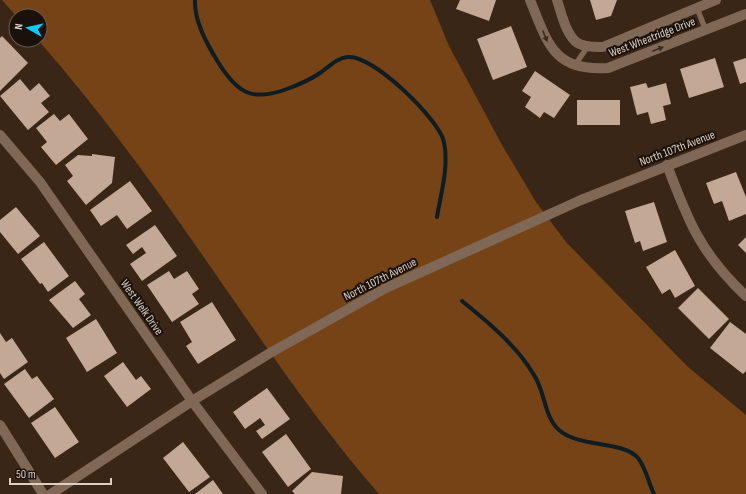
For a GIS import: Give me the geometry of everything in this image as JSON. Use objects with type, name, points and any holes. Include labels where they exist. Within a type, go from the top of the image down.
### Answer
[{"type":"street","name":"West Wheatridge Drive","points":[[530,0],[549,46],[561,58],[575,66],[590,69],[608,68],[706,31],[746,14]]},
{"type":"street","points":[[557,0],[569,32],[576,42],[588,46]]},
{"type":"street","name":"West Wheatridge Drive","points":[[588,46],[603,47],[716,0]]},
{"type":"street","name":"West Welk Drive","points":[[0,135],[40,182],[192,401],[262,494]]},
{"type":"street","name":"North 107th Avenue","points":[[50,494],[192,401],[270,353],[386,288],[581,200],[746,135]]},
{"type":"street","points":[[667,165],[686,215],[698,238],[713,262],[746,296]]},
{"type":"street","points":[[0,425],[43,494]]},
{"type":"lane","points":[[697,8],[706,31]]},
{"type":"lane","points":[[575,66],[588,46]]},
{"type":"shaded area","points":[[2,0],[430,0],[449,46],[502,145],[536,202],[566,242],[688,367],[746,415],[746,494],[379,494],[307,403],[140,167],[80,90],[45,48],[48,48],[48,8],[9,8]]},
{"type":"building","points":[[460,0],[496,0],[489,21],[456,9]]},
{"type":"building","points":[[590,0],[617,0],[611,16],[596,20]]},
{"type":"building","points":[[511,26],[527,67],[493,80],[477,39]]},
{"type":"building","points":[[2,36],[8,42],[8,48],[14,48],[28,63],[0,91],[0,38]]},
{"type":"building","points":[[715,58],[724,87],[689,98],[680,69]]},
{"type":"building","points":[[746,58],[746,82],[740,84],[733,62]]},
{"type":"building","points":[[535,71],[570,95],[554,118],[544,112],[540,118],[525,107],[531,97],[522,91]]},
{"type":"building","points":[[20,79],[30,91],[39,83],[50,96],[41,103],[49,112],[28,130],[0,96]]},
{"type":"building","points":[[646,83],[648,88],[666,83],[671,104],[663,106],[666,120],[651,124],[648,112],[637,115],[630,87]]},
{"type":"building","points":[[577,100],[620,100],[620,125],[577,125]]},
{"type":"building","points":[[54,114],[60,121],[69,114],[88,139],[56,165],[41,147],[47,142],[36,128]]},
{"type":"building","points":[[92,154],[115,157],[112,183],[86,205],[67,181],[73,176],[65,165],[78,155],[92,156]]},
{"type":"building","points":[[736,172],[746,197],[746,214],[729,221],[722,201],[714,204],[706,183]]},
{"type":"building","points":[[130,181],[152,211],[127,229],[117,215],[101,226],[90,210]]},
{"type":"building","points":[[654,202],[667,242],[643,251],[640,241],[635,243],[625,211]]},
{"type":"building","points":[[16,207],[40,236],[18,254],[0,232],[0,220]]},
{"type":"building","points":[[155,225],[177,256],[142,281],[130,264],[146,253],[142,247],[133,254],[126,245]]},
{"type":"building","points":[[746,237],[746,253],[738,245]]},
{"type":"building","points":[[44,242],[69,276],[48,292],[21,259]]},
{"type":"building","points":[[675,250],[695,286],[675,298],[670,289],[662,294],[646,267]]},
{"type":"building","points":[[169,271],[174,279],[187,271],[199,289],[192,294],[199,304],[172,322],[147,285]]},
{"type":"building","points":[[75,281],[85,294],[79,299],[91,315],[73,328],[49,300]]},
{"type":"building","points":[[698,288],[729,319],[709,339],[678,308]]},
{"type":"building","points":[[212,302],[236,340],[198,364],[186,346],[192,342],[180,322]]},
{"type":"building","points":[[96,319],[117,353],[87,372],[66,338]]},
{"type":"building","points":[[730,322],[746,334],[746,371],[743,374],[710,348]]},
{"type":"building","points":[[0,333],[6,342],[12,338],[28,362],[4,379],[0,373]]},
{"type":"building","points":[[123,362],[136,380],[141,376],[151,389],[127,407],[104,376]]},
{"type":"building","points":[[25,369],[32,379],[37,376],[54,399],[29,418],[4,384]]},
{"type":"building","points":[[267,388],[290,419],[262,439],[256,431],[265,425],[260,418],[245,429],[233,412]]},
{"type":"building","points":[[55,407],[79,442],[55,458],[31,423]]},
{"type":"building","points":[[286,434],[311,469],[288,487],[262,452]]},
{"type":"building","points":[[183,442],[210,477],[189,492],[163,458]]},
{"type":"building","points":[[312,472],[343,476],[341,494],[295,494],[292,491]]},
{"type":"building","points":[[213,480],[223,494],[195,494]]},
{"type":"waterway","points":[[195,0],[195,8],[199,24],[210,48],[225,73],[239,88],[246,92],[264,95],[287,89],[312,78],[336,61],[348,57],[359,59],[372,66],[403,90],[418,104],[430,119],[444,142],[446,161],[437,217]]},
{"type":"waterway","points":[[462,301],[511,344],[527,364],[538,381],[547,411],[554,425],[567,436],[631,452],[641,462],[654,494]]}]
